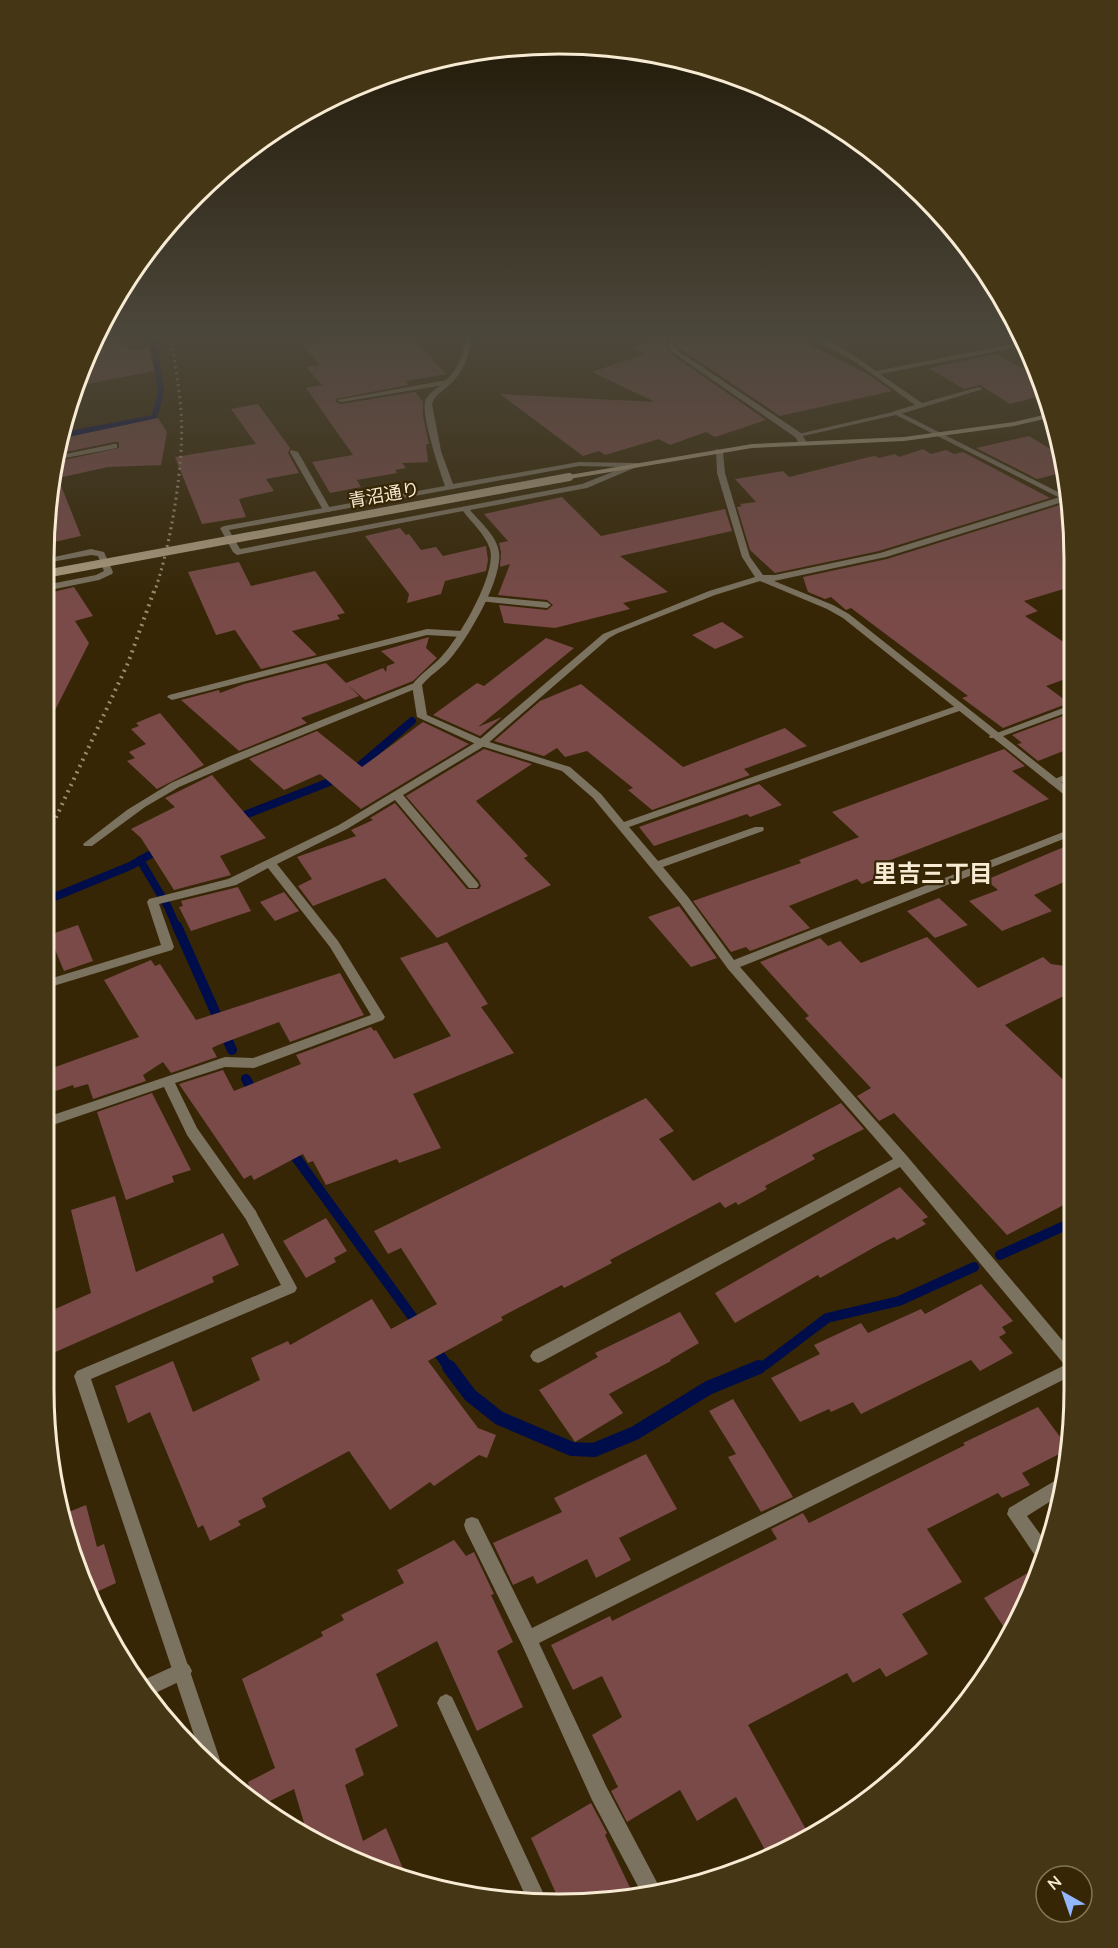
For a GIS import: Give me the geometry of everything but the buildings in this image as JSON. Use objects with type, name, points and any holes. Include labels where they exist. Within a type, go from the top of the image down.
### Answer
[{"type":"street","points":[[433,428],[437,451],[450,488]]},
{"type":"street","points":[[788,428],[798,435],[803,443]]},
{"type":"street","points":[[798,435],[830,428]]},
{"type":"street","points":[[928,428],[1060,494]]},
{"type":"street","name":"青沼通り","points":[[54,572],[719,451],[803,443],[904,439],[982,428]]},
{"type":"street","points":[[65,456],[114,446]]},
{"type":"street","points":[[719,451],[721,473],[746,557],[760,579],[830,607],[846,616],[1064,790]]},
{"type":"street","points":[[294,452],[327,510]]},
{"type":"street","points":[[579,464],[637,465],[584,486],[237,552],[224,528],[579,464]]},
{"type":"street","points":[[54,982],[168,947],[153,902],[232,882],[343,826],[482,742],[606,636],[712,593],[760,579],[796,574],[883,555],[1061,501]]},
{"type":"street","points":[[88,844],[130,812],[174,786],[260,748],[369,707],[417,685],[424,674],[445,659],[462,634],[491,577],[495,553],[492,545],[466,510]]},
{"type":"street","points":[[54,559],[91,552],[101,554],[109,572],[99,577],[54,586]]},
{"type":"street","points":[[482,598],[547,605]]},
{"type":"street","points":[[172,697],[427,632],[462,634]]},
{"type":"street","points":[[417,685],[422,717],[482,742],[566,769],[597,796],[655,866],[732,966],[902,1160],[1064,1353]]},
{"type":"street","points":[[622,826],[959,708]]},
{"type":"street","points":[[994,736],[1064,711]]},
{"type":"street","points":[[1053,782],[1064,778]]},
{"type":"street","points":[[396,794],[473,885]]},
{"type":"street","points":[[655,866],[759,829]]},
{"type":"street","points":[[732,966],[1064,835]]},
{"type":"street","points":[[54,1120],[225,1062],[254,1063],[379,1017],[334,944],[270,863]]},
{"type":"street","points":[[167,1081],[192,1131],[250,1214],[290,1288],[82,1376],[209,1752]]},
{"type":"street","points":[[538,1356],[902,1160]]},
{"type":"street","points":[[528,1639],[1064,1372]]},
{"type":"street","points":[[1038,1546],[1015,1514],[1054,1490]]},
{"type":"street","points":[[472,1526],[528,1639],[599,1793],[649,1886]]},
{"type":"street","points":[[151,1686],[183,1671]]},
{"type":"street","points":[[446,1702],[535,1893]]},
{"type":"waterway","points":[[70,434],[102,428]]},
{"type":"waterway","points":[[237,818],[350,774],[412,721]]},
{"type":"waterway","points":[[140,860],[160,849]]},
{"type":"waterway","points":[[54,897],[140,860]]},
{"type":"waterway","points":[[140,860],[168,907],[177,928]]},
{"type":"waterway","points":[[177,926],[232,1050]]},
{"type":"waterway","points":[[246,1079],[254,1094]]},
{"type":"waterway","points":[[289,1148],[419,1326]]},
{"type":"waterway","points":[[1000,1255],[1064,1226]]},
{"type":"waterway","points":[[756,1369],[765,1365],[827,1318],[899,1301],[974,1267]]},
{"type":"waterway","points":[[434,1347],[450,1369]]},
{"type":"waterway","points":[[449,1367],[470,1395],[499,1418],[572,1449],[594,1450],[635,1433],[708,1388],[759,1367]]},
{"type":"railway","points":[[154,593],[171,528],[179,477],[182,428]]},
{"type":"railway","points":[[54,822],[128,663],[154,591]]},
{"type":"district","name":"里吉三丁目","points":[[933,874]]}]
